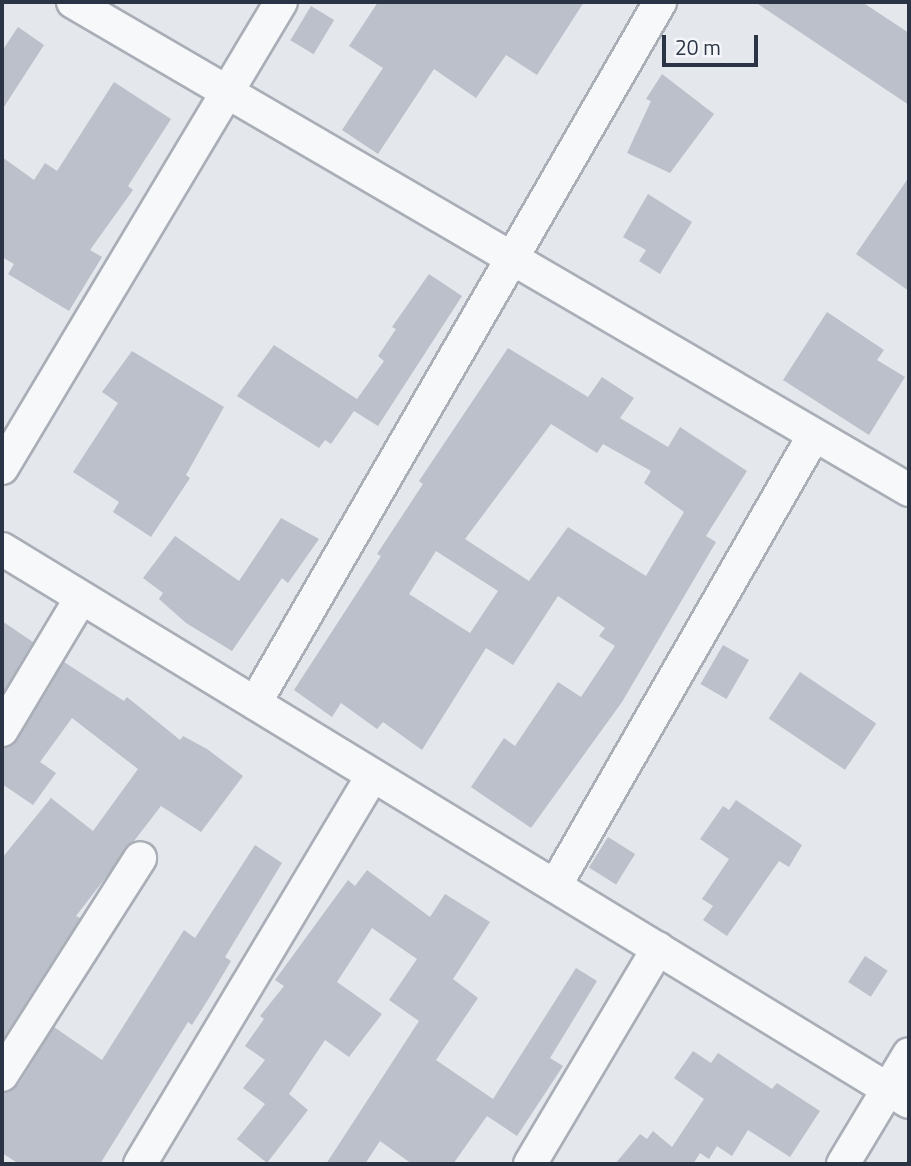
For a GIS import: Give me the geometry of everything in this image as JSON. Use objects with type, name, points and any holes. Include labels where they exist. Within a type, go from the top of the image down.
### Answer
[{"type":"street","points":[[73,2],[909,490]]},
{"type":"street","points":[[2,468],[281,2]]},
{"type":"street","points":[[256,704],[515,260],[660,2]]},
{"type":"street","points":[[555,886],[814,435]]},
{"type":"street","points":[[2,549],[899,1095]]},
{"type":"street","points":[[2,730],[81,598]]},
{"type":"street","points":[[140,1164],[373,775]]},
{"type":"street","points":[[2,1075],[140,858]]},
{"type":"street","points":[[530,1164],[658,948]]},
{"type":"street","points":[[843,1164],[899,1095],[909,1054]]},
{"type":"building","points":[[378,2],[584,2],[537,75],[506,55],[476,98],[434,69],[378,154],[342,130],[383,68],[349,46]]},
{"type":"building","points":[[755,2],[862,2],[909,33],[909,105]]},
{"type":"building","points":[[311,6],[334,20],[314,54],[290,40]]},
{"type":"building","points":[[18,27],[44,45],[2,110],[2,51]]},
{"type":"building","points":[[662,74],[714,114],[670,173],[627,153],[651,101],[646,99]]},
{"type":"building","points":[[114,82],[171,119],[128,186],[133,190],[90,250],[102,257],[69,311],[8,274],[14,264],[2,257],[2,157],[34,180],[45,163],[57,171]]},
{"type":"building","points":[[909,177],[909,291],[856,254]]},
{"type":"building","points":[[648,194],[692,222],[660,274],[639,261],[646,250],[623,237]]},
{"type":"building","points":[[429,274],[462,296],[378,426],[354,411],[331,444],[325,440],[319,448],[237,396],[274,345],[357,399],[384,361],[378,356],[396,329],[392,327]]},
{"type":"building","points":[[827,312],[884,350],[877,360],[905,377],[869,435],[783,380]]},
{"type":"building","points":[[508,348],[588,397],[602,377],[634,398],[620,418],[668,447],[680,427],[747,471],[706,536],[716,542],[622,702],[531,828],[471,787],[504,738],[515,746],[558,682],[581,697],[615,646],[599,636],[605,628],[558,596],[513,665],[486,648],[422,750],[383,722],[377,729],[341,703],[332,717],[294,690],[381,556],[377,554],[423,484],[419,481]],"holes":[[[551,424],[597,453],[603,444],[651,471],[644,483],[684,512],[646,576],[568,527],[529,581],[465,539]],[[436,551],[498,591],[470,633],[409,594]]]},
{"type":"building","points":[[132,351],[224,407],[186,475],[190,478],[151,537],[113,512],[119,502],[73,472],[118,403],[102,392]]},
{"type":"building","points":[[281,518],[319,539],[288,583],[282,578],[232,651],[186,623],[159,599],[163,593],[143,578],[175,536],[239,581]]},
{"type":"building","points":[[2,621],[33,642],[2,695]]},
{"type":"building","points":[[723,645],[749,660],[726,699],[700,684]]},
{"type":"building","points":[[64,662],[124,701],[127,697],[180,740],[183,736],[207,749],[243,776],[201,832],[161,806],[76,916],[80,918],[2,1041],[2,858],[51,798],[93,831],[138,769],[72,718],[40,762],[56,773],[33,805],[2,784],[2,748],[18,739]]},
{"type":"building","points":[[800,672],[876,723],[845,770],[769,718]]},
{"type":"building","points":[[736,800],[802,845],[789,867],[779,861],[727,936],[703,920],[713,906],[702,899],[729,859],[700,839],[723,806],[729,810]]},
{"type":"building","points":[[608,837],[635,854],[616,884],[589,868]]},
{"type":"building","points":[[255,845],[282,863],[225,957],[231,961],[209,998],[192,1025],[188,1022],[100,1164],[19,1164],[2,1153],[2,1093],[18,1085],[54,1027],[102,1060],[184,930],[195,938]]},
{"type":"building","points":[[367,870],[430,917],[445,894],[490,922],[453,979],[478,998],[436,1060],[493,1099],[576,968],[597,981],[550,1058],[563,1066],[517,1136],[487,1116],[453,1164],[412,1164],[380,1141],[365,1164],[326,1164],[419,1021],[389,1000],[417,959],[372,928],[337,982],[382,1014],[349,1057],[325,1040],[289,1094],[308,1110],[267,1163],[237,1139],[265,1104],[243,1088],[265,1060],[245,1046],[264,1019],[260,1016],[284,986],[275,980],[348,880],[355,886]]},
{"type":"building","points":[[865,956],[888,971],[871,997],[848,982]]},
{"type":"building","points":[[693,1051],[711,1063],[718,1053],[772,1089],[777,1083],[820,1111],[790,1157],[748,1130],[732,1156],[717,1146],[709,1159],[700,1153],[693,1164],[615,1164],[640,1134],[647,1139],[653,1131],[672,1147],[704,1099],[674,1078]]}]
